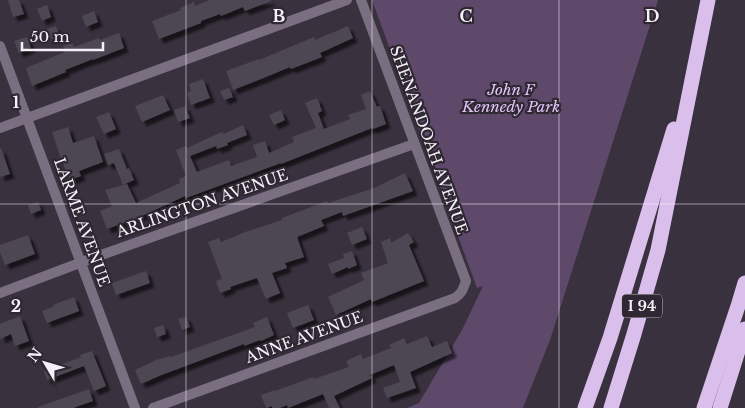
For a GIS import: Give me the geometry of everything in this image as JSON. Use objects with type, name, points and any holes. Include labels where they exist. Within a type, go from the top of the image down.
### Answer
[{"type":"highway","name":"I 94","points":[[611,408],[658,250],[708,0]]},
{"type":"highway","points":[[585,408],[610,338],[700,47]]},
{"type":"highway","points":[[704,408],[745,283]]},
{"type":"highway","points":[[720,408],[745,329]]},
{"type":"street","points":[[0,128],[347,0]]},
{"type":"street","name":"SHENANDOAH AVENUE","points":[[361,0],[466,281],[463,291]]},
{"type":"street","name":"LARME AVENUE","points":[[0,46],[135,408]]},
{"type":"street","name":"ARLINGTON AVENUE","points":[[0,293],[81,262],[414,144]]},
{"type":"street","name":"ANNE AVENUE","points":[[153,408],[455,298],[463,291]]},
{"type":"green space","name":"John F Kennedy Park","points":[[372,0],[658,0],[550,340],[523,408],[407,408],[419,403],[462,330],[483,286],[477,288]]},
{"type":"building","points":[[8,0],[19,0],[24,14],[13,17]]},
{"type":"building","points":[[210,0],[271,1],[245,11],[243,7],[221,16],[220,14],[159,39],[152,21],[181,10],[180,8],[194,2],[195,6]]},
{"type":"building","points":[[47,5],[51,17],[42,21],[37,9]]},
{"type":"building","points":[[94,11],[98,22],[86,27],[82,16]]},
{"type":"building","points":[[56,26],[60,36],[51,39],[47,29]]},
{"type":"building","points":[[348,26],[353,38],[320,53],[322,57],[291,69],[290,67],[233,90],[226,71],[259,60],[314,37],[315,40]]},
{"type":"building","points":[[119,33],[124,48],[65,70],[66,72],[32,86],[26,68],[65,52],[63,46],[72,43],[74,47]]},
{"type":"building","points":[[27,37],[31,48],[19,53],[14,41]]},
{"type":"building","points":[[203,79],[210,98],[191,105],[187,93],[191,91],[189,84]]},
{"type":"building","points":[[229,88],[233,97],[224,100],[220,91]]},
{"type":"building","points":[[370,91],[377,107],[380,106],[386,124],[281,164],[186,198],[185,196],[129,222],[107,229],[100,211],[112,206],[105,190],[127,184],[136,203],[180,183],[179,179],[186,176],[176,150],[186,146],[187,148],[222,132],[223,134],[243,125],[247,135],[227,143],[228,145],[217,149],[216,146],[190,156],[197,172],[229,160],[231,166],[257,157],[253,145],[265,141],[269,153],[294,142],[292,137],[316,128],[305,103],[317,98],[322,111],[318,113],[324,129],[350,119],[348,115],[366,109],[361,95]]},
{"type":"building","points":[[163,95],[170,110],[142,122],[135,106]]},
{"type":"building","points":[[185,106],[190,118],[178,122],[174,110]]},
{"type":"building","points":[[281,110],[285,120],[274,125],[269,115]]},
{"type":"building","points":[[109,112],[116,129],[104,134],[96,117]]},
{"type":"building","points":[[68,127],[73,143],[94,136],[103,162],[79,171],[81,176],[70,180],[52,132]]},
{"type":"building","points":[[0,148],[10,174],[0,177]]},
{"type":"building","points":[[119,149],[127,169],[129,168],[134,180],[123,185],[114,163],[108,165],[104,154]]},
{"type":"building","points":[[405,173],[413,191],[343,216],[342,212],[321,220],[324,226],[297,237],[304,257],[285,263],[287,268],[272,273],[280,293],[266,299],[257,278],[230,287],[231,289],[220,293],[216,281],[222,279],[208,242],[219,238],[221,242],[327,201],[328,203],[374,188]]},
{"type":"building","points":[[38,202],[41,210],[31,214],[28,205]]},
{"type":"building","points":[[362,227],[367,239],[352,245],[347,233]]},
{"type":"building","points":[[408,233],[414,242],[409,245],[424,281],[372,302],[371,299],[336,315],[328,297],[364,280],[361,273],[388,263],[381,242],[390,238],[391,243]]},
{"type":"building","points":[[28,235],[35,254],[5,265],[0,252],[0,245]]},
{"type":"building","points":[[352,251],[357,265],[332,274],[328,264],[344,258],[343,254]]},
{"type":"building","points":[[146,271],[150,283],[116,295],[112,283]]},
{"type":"building","points":[[74,297],[79,311],[47,323],[42,311]]},
{"type":"building","points":[[308,305],[314,320],[293,328],[287,313]]},
{"type":"building","points":[[20,316],[29,341],[15,346],[11,334],[0,339],[0,324]]},
{"type":"building","points":[[186,317],[190,327],[182,330],[178,319]]},
{"type":"building","points":[[267,317],[274,335],[261,341],[244,346],[244,344],[141,384],[135,370],[156,360],[171,357],[255,327],[253,323]]},
{"type":"building","points":[[163,325],[166,334],[157,337],[154,328]]},
{"type":"building","points":[[427,336],[432,347],[447,341],[452,353],[410,372],[416,388],[387,398],[383,388],[400,382],[394,365],[370,375],[372,378],[334,396],[340,408],[329,408],[323,394],[288,408],[287,405],[280,408],[272,408],[272,406],[266,408],[261,395],[349,367],[346,361],[361,354],[363,359],[391,348],[389,345],[404,338],[407,344]]},
{"type":"building","points":[[92,351],[106,386],[94,391],[84,366],[47,380],[44,371]]},
{"type":"building","points":[[89,389],[93,401],[73,408],[38,408],[38,407]]}]
